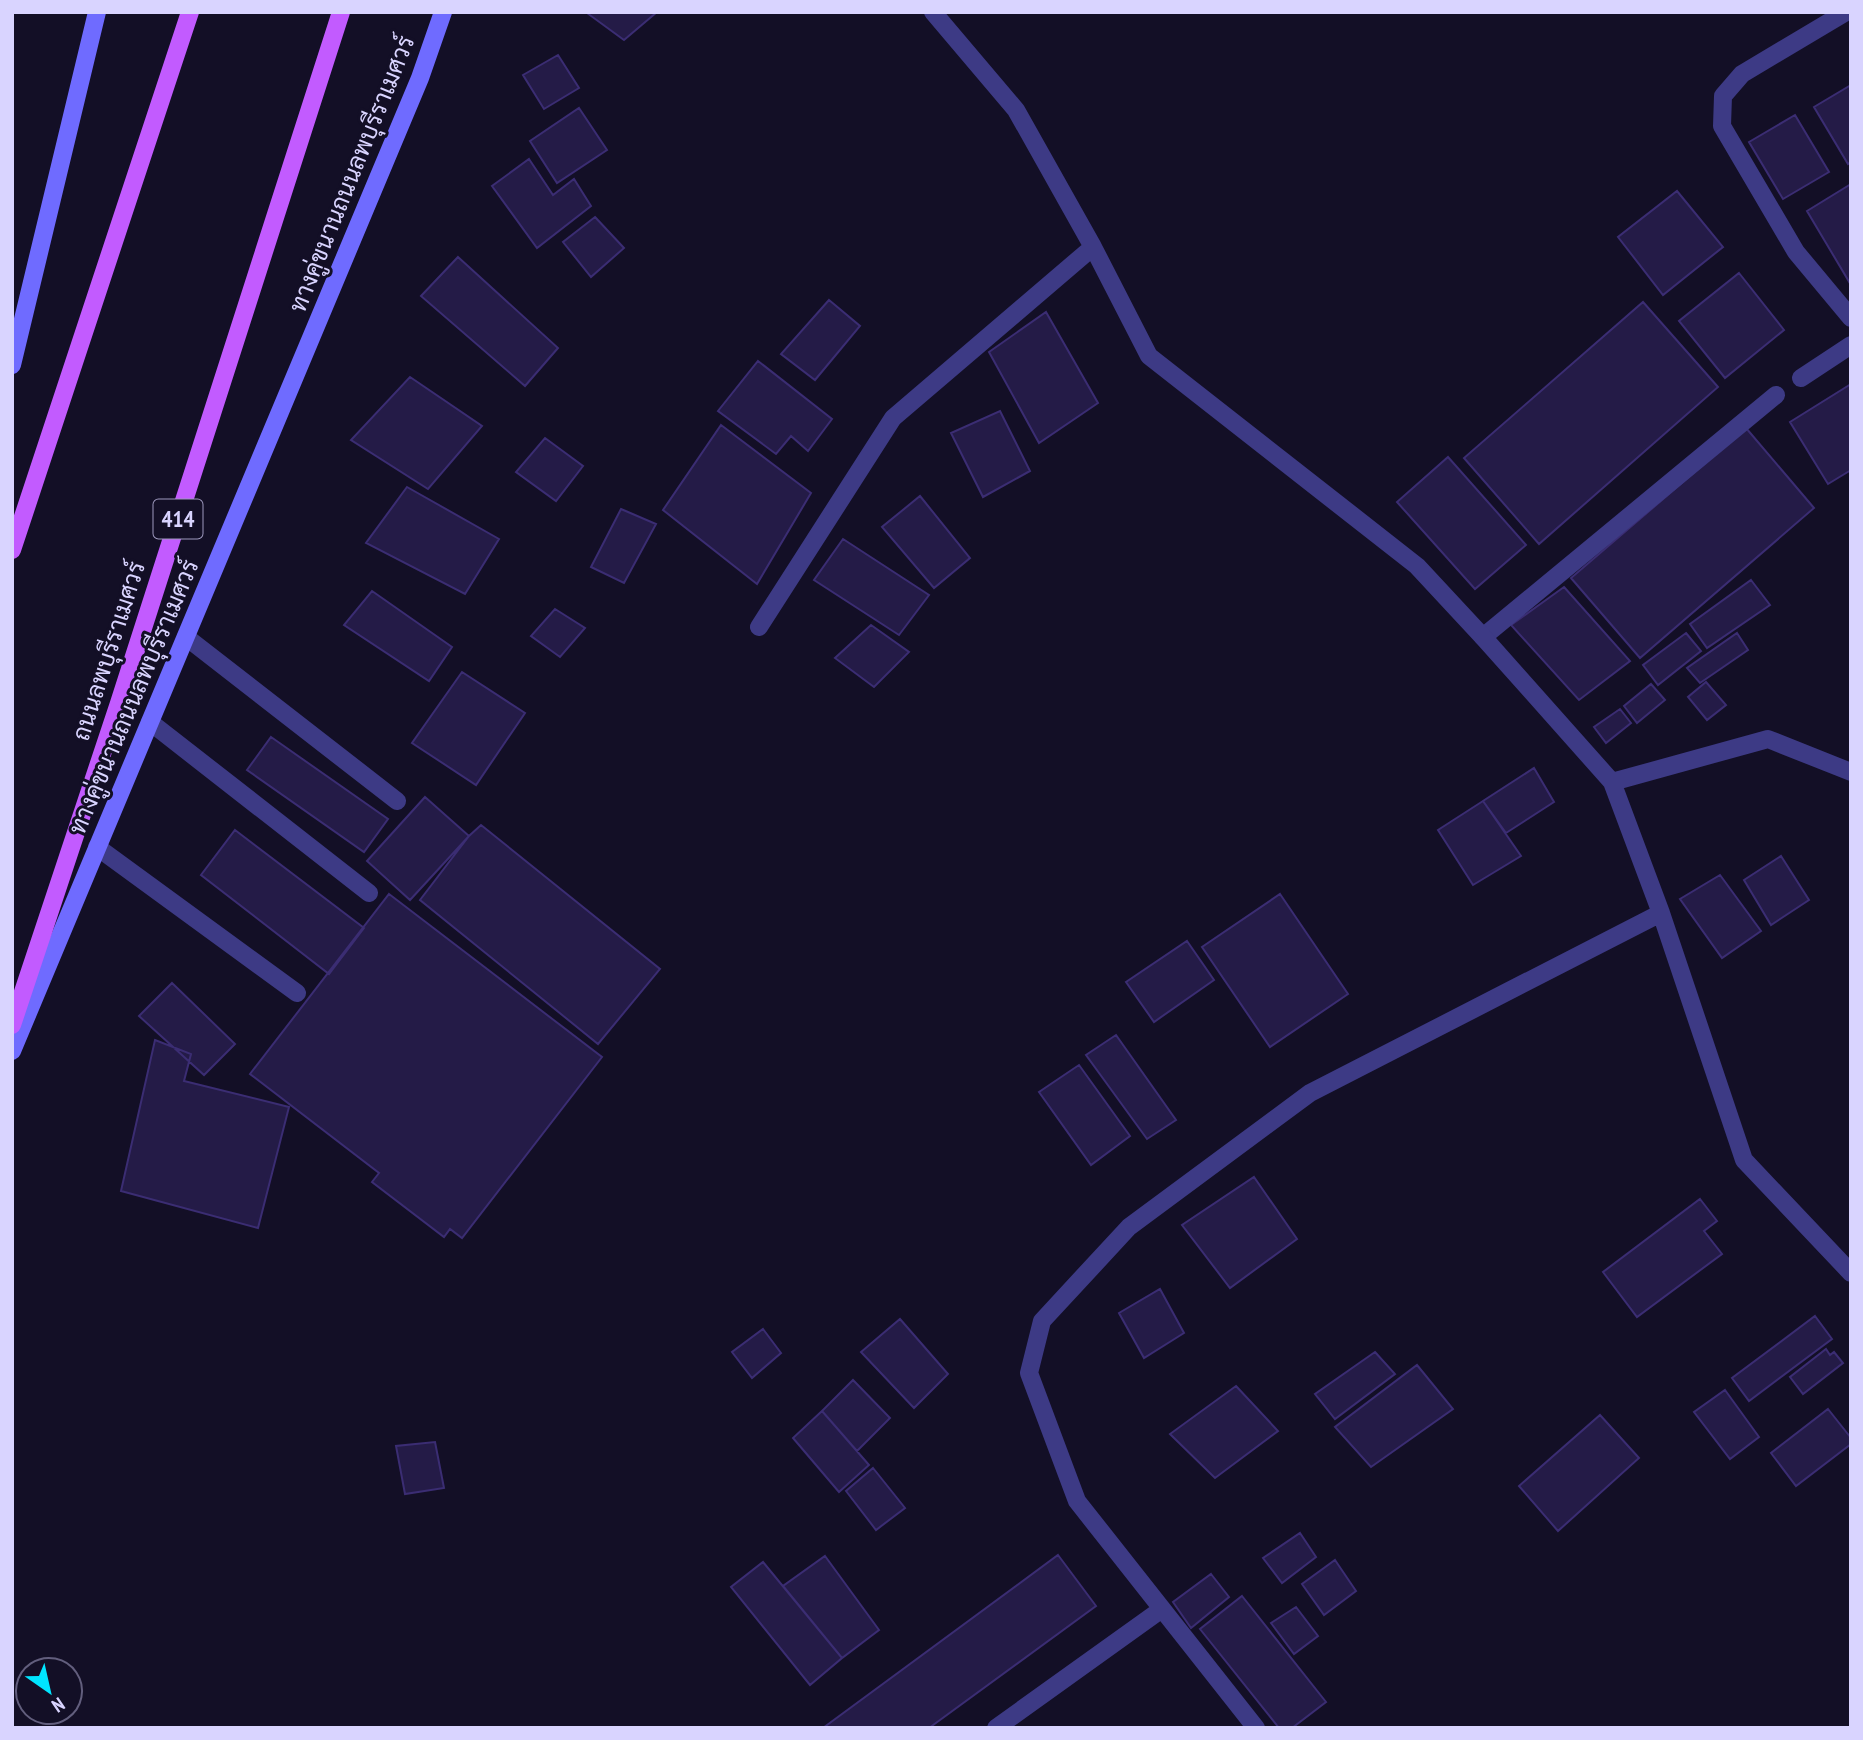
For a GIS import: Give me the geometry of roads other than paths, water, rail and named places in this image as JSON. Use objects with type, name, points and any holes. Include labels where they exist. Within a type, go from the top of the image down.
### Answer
[{"type":"main road","points":[[12,365],[97,12]]},
{"type":"main road","points":[[12,550],[190,12]]},
{"type":"main road","name":"ถนนลพบุรีราเมศวร์","points":[[12,1026],[341,12]]},
{"type":"main road","name":"ทางคู่ขนานถนนลพบุรีราเมศวร์","points":[[12,1051],[415,90],[443,12]]},
{"type":"street","points":[[933,12],[1016,110],[1093,247],[1149,356],[1417,566],[1612,782],[1661,913],[1744,1160],[1851,1273]]},
{"type":"street","points":[[1846,12],[1742,74],[1723,96],[1722,126],[1796,252],[1851,318]]},
{"type":"street","points":[[759,627],[893,418],[1093,247]]},
{"type":"street","points":[[1801,378],[1851,345]]},
{"type":"street","points":[[1483,636],[1776,395]]},
{"type":"street","points":[[186,637],[397,801]]},
{"type":"street","points":[[150,722],[369,894]]},
{"type":"street","points":[[1612,782],[1768,738],[1851,772]]},
{"type":"street","points":[[97,847],[297,993]]},
{"type":"street","points":[[1256,1728],[1077,1501],[1029,1373],[1042,1321],[1129,1227],[1310,1093],[1661,913]]},
{"type":"street","points":[[996,1728],[1163,1609]]}]
